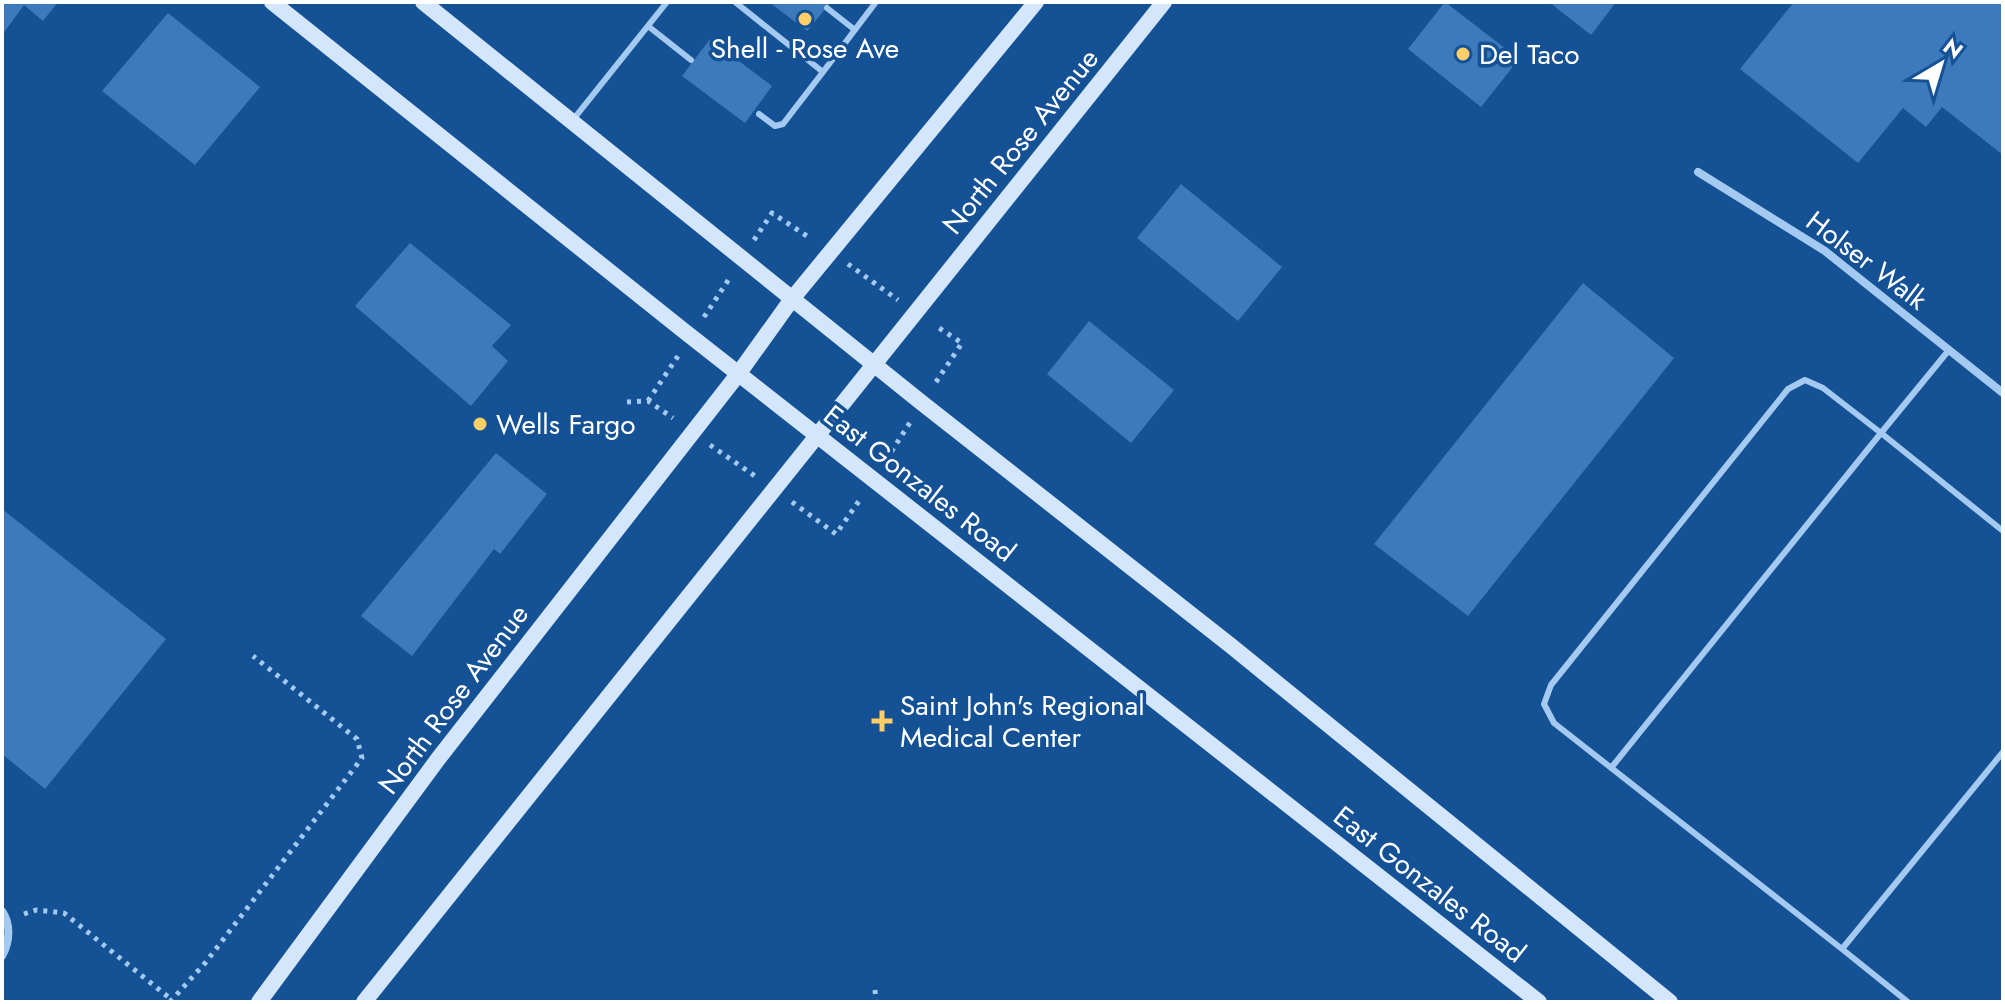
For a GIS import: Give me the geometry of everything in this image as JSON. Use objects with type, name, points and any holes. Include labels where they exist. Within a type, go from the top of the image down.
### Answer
[{"type":"main road","name":"East Gonzales Road","points":[[272,2],[873,480],[1539,1002]]},
{"type":"main road","name":"East Gonzales Road","points":[[423,2],[874,365],[1230,645],[1670,1002]]},
{"type":"main road","name":"North Rose Avenue","points":[[259,1002],[438,759],[739,373],[792,299],[1036,2]]},
{"type":"main road","name":"North Rose Avenue","points":[[775,490],[1164,2]]},
{"type":"main road","points":[[364,1002],[775,490]]},
{"type":"street","name":"Holser Walk","points":[[1698,172],[1825,251],[2003,393]]},
{"type":"street","points":[[2,911],[8,921],[6,948],[2,956]]},
{"type":"lane","points":[[572,121],[667,2]]},
{"type":"lane","points":[[735,2],[823,72]]},
{"type":"lane","points":[[759,114],[775,126],[783,124],[876,2]]},
{"type":"lane","points":[[827,8],[855,30]]},
{"type":"lane","points":[[648,26],[691,60]]},
{"type":"lane","points":[[1611,768],[1949,350]]},
{"type":"lane","points":[[1908,1002],[1554,723],[1544,704],[1551,685],[1788,389],[1805,380],[1823,388],[2003,531]]},
{"type":"lane","points":[[1842,949],[2003,752]]},
{"type":"path","points":[[627,402],[648,401],[836,534],[962,343]]},
{"type":"path","points":[[8,921],[36,910],[64,913],[171,1001],[206,962],[362,758],[357,739],[253,656]]},
{"type":"path","points":[[875,990],[876,1002]]},
{"type":"building","points":[[2,2],[58,2],[43,21],[24,5],[2,35]]},
{"type":"building","name":"Shell - Rose Ave","points":[[769,2],[831,2],[807,31]]},
{"type":"building","name":"Del Taco","points":[[1445,2],[1519,59],[1481,107],[1408,49]]},
{"type":"building","points":[[1549,2],[1616,2],[1591,35]]},
{"type":"building","points":[[1794,2],[2003,2],[2003,155],[1942,107],[1926,127],[1903,108],[1858,163],[1740,69]]},
{"type":"building","points":[[168,13],[260,87],[195,165],[102,91]]},
{"type":"building","points":[[710,39],[772,86],[745,123],[682,76]]},
{"type":"building","points":[[1181,184],[1282,267],[1238,321],[1137,238]]},
{"type":"building","points":[[410,243],[511,325],[492,346],[508,361],[471,406],[355,306]]},
{"type":"building","points":[[1583,283],[1674,358],[1468,616],[1374,544]]},
{"type":"building","points":[[1089,321],[1174,390],[1131,443],[1047,374]]},
{"type":"building","points":[[496,453],[547,494],[500,554],[494,549],[412,656],[361,616]]},
{"type":"building","points":[[2,509],[166,639],[45,789],[2,754]]},
{"type":"place","name":"Shell - Rose Ave","points":[[805,19]]},
{"type":"place","name":"Del Taco","points":[[1463,54]]},
{"type":"place","name":"Wells Fargo","points":[[480,424]]},
{"type":"place","name":"Saint John's Regional Medical Center","points":[[882,721]]}]
